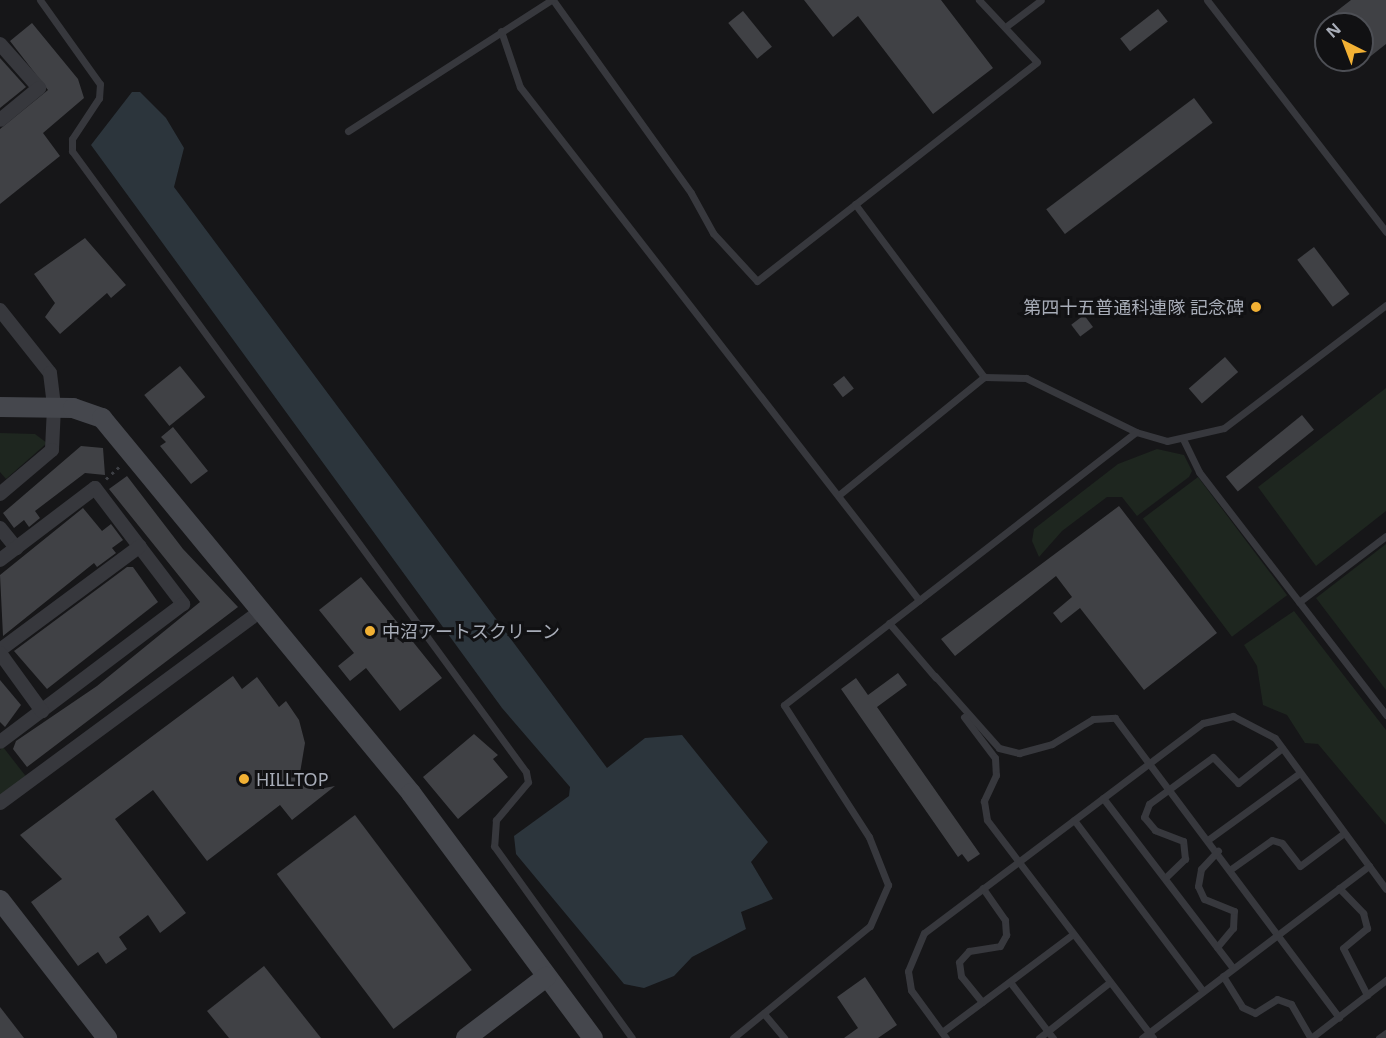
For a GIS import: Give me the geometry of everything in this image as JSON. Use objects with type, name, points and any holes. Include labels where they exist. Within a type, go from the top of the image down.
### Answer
[{"type":"street","points":[[0,44],[39,88],[0,120]]},
{"type":"street","points":[[0,310],[50,373],[54,407],[52,450],[0,494]]},
{"type":"street","points":[[0,407],[54,407],[102,418],[411,793],[546,977],[594,1038]]},
{"type":"street","points":[[0,560],[95,488],[183,604],[0,742]]},
{"type":"street","points":[[0,528],[16,548]]},
{"type":"street","points":[[42,711],[0,651],[140,546]]},
{"type":"street","points":[[0,803],[252,617]]},
{"type":"street","points":[[0,900],[107,1038]]},
{"type":"street","points":[[466,1038],[546,977]]},
{"type":"lane","points":[[40,0],[100,84],[99,98],[72,139],[72,151],[526,772],[528,782],[496,820],[494,846],[632,1038]]},
{"type":"lane","points":[[348,131],[552,0],[691,193],[713,232],[757,281],[1037,62],[1008,26],[979,0]]},
{"type":"lane","points":[[1008,26],[1041,0]]},
{"type":"lane","points":[[1210,1],[1386,232]]},
{"type":"lane","points":[[501,31],[520,87],[705,330],[840,494],[919,600]]},
{"type":"lane","points":[[855,204],[984,377]]},
{"type":"lane","points":[[840,494],[984,377],[1026,378],[1136,432],[1167,441],[1183,439],[1224,428],[1386,305]]},
{"type":"lane","points":[[733,1038],[765,1015],[870,926],[888,885],[869,837],[784,705],[1136,432]]},
{"type":"lane","points":[[1183,439],[1199,472],[1386,715]]},
{"type":"lane","points":[[1299,603],[1386,536]]},
{"type":"lane","points":[[889,623],[999,748],[1020,753],[1052,744],[1093,719],[1115,718],[1209,838],[1339,1017]]},
{"type":"lane","points":[[935,676],[995,758],[996,775],[984,801],[987,820],[1110,982],[1148,1036],[1203,991],[1369,866]]},
{"type":"lane","points":[[1073,934],[982,1002],[944,1035],[911,990],[912,954],[924,933],[1203,723],[1233,716],[1258,725],[1282,748],[1386,889]]},
{"type":"lane","points":[[1165,878],[1185,859],[1183,841],[1155,830],[1144,817],[1149,804],[1214,757],[1238,783],[1282,748]]},
{"type":"lane","points":[[1209,838],[1300,773]]},
{"type":"lane","points":[[1103,798],[1233,969]]},
{"type":"lane","points":[[1074,820],[1203,991]]},
{"type":"lane","points":[[1231,869],[1272,840],[1282,843],[1300,866],[1344,833]]},
{"type":"lane","points":[[1217,947],[1233,928],[1234,911],[1204,899],[1198,886],[1201,869],[1218,851]]},
{"type":"lane","points":[[982,1002],[961,976],[959,962],[969,951],[1000,946],[1006,935],[1005,920],[983,888]]},
{"type":"lane","points":[[1339,888],[1363,913],[1367,928],[1343,948],[1367,995]]},
{"type":"lane","points":[[1223,976],[1242,1007],[1255,1013],[1277,999],[1291,1004],[1311,1038],[1386,980]]},
{"type":"lane","points":[[1010,982],[1053,1038]]},
{"type":"lane","points":[[1039,1038],[1110,982]]},
{"type":"lane","points":[[765,1015],[784,1038]]},
{"type":"lane","points":[[1379,1038],[1386,1033]]},
{"type":"path","points":[[95,488],[124,462]]},
{"type":"shaded area","points":[[132,92],[140,92],[166,118],[184,148],[174,187],[607,768],[645,738],[682,735],[768,842],[751,862],[773,899],[741,912],[746,929],[692,957],[674,976],[644,988],[624,984],[516,854],[514,836],[569,796],[570,787],[502,708],[91,145]]},
{"type":"shaded area","points":[[1386,388],[1386,511],[1316,566],[1258,487]]},
{"type":"shaded area","points":[[0,433],[35,434],[47,443],[6,479],[0,472]]},
{"type":"shaded area","points":[[1157,449],[1184,455],[1192,471],[1189,477],[1137,516],[1122,497],[1107,497],[1062,531],[1039,557],[1032,541],[1034,529],[1118,464]]},
{"type":"shaded area","points":[[1198,477],[1287,595],[1232,637],[1143,519]]},
{"type":"shaded area","points":[[1386,544],[1386,690],[1316,598]]},
{"type":"shaded area","points":[[1294,611],[1386,730],[1386,825],[1318,744],[1305,743],[1287,715],[1263,705],[1257,666],[1244,645]]},
{"type":"shaded area","points":[[3,747],[28,779],[0,800],[0,750]]},
{"type":"building","points":[[804,0],[941,0],[993,68],[933,114],[858,16],[833,37]]},
{"type":"building","points":[[1351,0],[1386,0],[1386,44],[1374,54],[1374,12],[1336,12]]},
{"type":"building","points":[[1158,9],[1168,22],[1130,51],[1120,39]]},
{"type":"building","points":[[743,11],[772,47],[757,59],[728,23]]},
{"type":"building","points":[[32,23],[78,79],[84,98],[43,133],[60,156],[0,204],[0,129],[48,90],[10,41]]},
{"type":"building","points":[[0,58],[26,87],[0,108]]},
{"type":"building","points":[[1194,98],[1213,123],[1065,234],[1046,209]]},
{"type":"building","points":[[85,238],[126,285],[111,298],[107,293],[60,334],[45,317],[55,303],[34,274]]},
{"type":"building","points":[[1314,247],[1350,294],[1333,307],[1297,260]]},
{"type":"building","points":[[1084,315],[1093,327],[1080,337],[1071,325]]},
{"type":"building","points":[[1225,357],[1238,372],[1202,404],[1189,388]]},
{"type":"building","points":[[180,366],[205,397],[169,426],[144,395]]},
{"type":"building","points":[[844,376],[854,389],[843,397],[833,385]]},
{"type":"building","points":[[1302,415],[1314,430],[1238,491],[1226,477]]},
{"type":"building","points":[[173,427],[208,471],[191,484],[160,446],[166,442],[161,437]]},
{"type":"building","points":[[81,446],[103,448],[105,475],[85,473],[35,511],[40,518],[29,527],[24,520],[14,528],[3,513]]},
{"type":"building","points":[[127,476],[183,549],[238,607],[27,767],[13,749],[16,741],[97,686],[200,602],[109,489]]},
{"type":"building","points":[[1119,506],[1217,633],[1144,690],[1080,608],[1061,623],[1053,613],[1072,597],[1056,576],[955,656],[941,639]]},
{"type":"building","points":[[83,508],[102,531],[111,524],[123,540],[112,548],[116,553],[97,567],[94,563],[3,636],[0,575]]},
{"type":"building","points":[[127,567],[133,567],[158,602],[47,689],[14,651]]},
{"type":"building","name":"中沼アートスクリーン","points":[[361,577],[442,678],[400,711],[366,668],[350,681],[338,666],[354,653],[319,610]]},
{"type":"building","points":[[898,673],[907,685],[877,707],[980,854],[968,862],[962,854],[958,857],[841,689],[856,678],[868,695]]},
{"type":"building","points":[[233,676],[242,689],[257,677],[279,707],[286,701],[299,720],[305,743],[300,773],[314,790],[335,786],[292,820],[280,805],[207,861],[153,790],[115,819],[186,913],[160,933],[148,915],[119,937],[127,949],[106,964],[98,952],[78,966],[31,902],[62,879],[20,835]]},
{"type":"building","points":[[0,680],[21,705],[5,727],[0,722]]},
{"type":"building","points":[[474,734],[498,755],[493,759],[508,777],[458,819],[423,777]]},
{"type":"building","points":[[355,815],[472,970],[393,1029],[277,874]]},
{"type":"building","points":[[264,966],[321,1038],[229,1038],[207,1011]]},
{"type":"building","points":[[865,977],[897,1025],[878,1038],[844,1038],[858,1028],[837,997]]},
{"type":"building","points":[[0,1007],[24,1038],[0,1038]]},
{"type":"place","name":"第四十五普通科連隊 記念碑","points":[[1256,307]]},
{"type":"place","name":"中沼アートスクリーン","points":[[370,631]]},
{"type":"place","name":"HILLTOP","points":[[244,779]]}]
